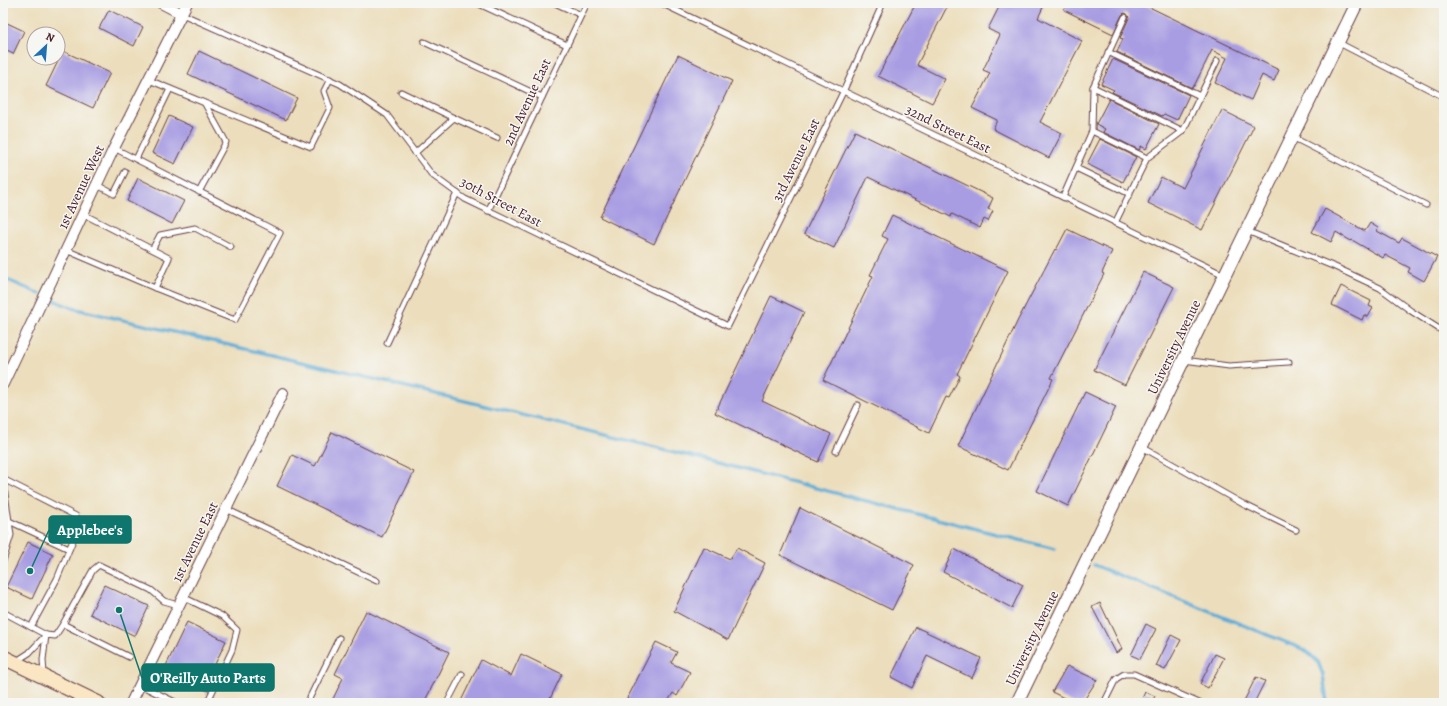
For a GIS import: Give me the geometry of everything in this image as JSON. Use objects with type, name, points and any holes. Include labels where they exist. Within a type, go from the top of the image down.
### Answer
[{"type":"main road","points":[[9,659],[98,703]]},
{"type":"street","points":[[161,3],[182,14]]},
{"type":"street","name":"1st Avenue West","points":[[3,384],[114,148],[188,3]]},
{"type":"street","name":"University Avenue","points":[[1017,703],[1357,3]]},
{"type":"street","name":"1st Avenue East","points":[[131,703],[283,393]]},
{"type":"lane","points":[[477,3],[567,45]]},
{"type":"lane","points":[[555,3],[581,15]]},
{"type":"lane","name":"2nd Avenue East","points":[[488,211],[587,3]]},
{"type":"lane","name":"32nd Street East","points":[[660,3],[1225,275]]},
{"type":"lane","name":"3rd Avenue East","points":[[728,326],[843,92],[883,3]]},
{"type":"lane","name":"30th Street East","points":[[182,14],[340,84],[387,115],[432,175],[465,199],[728,326]]},
{"type":"lane","points":[[1063,197],[1092,131],[1093,87],[1125,17]]},
{"type":"lane","points":[[424,42],[542,97]]},
{"type":"lane","points":[[1338,42],[1444,97]]},
{"type":"lane","points":[[1108,52],[1200,96]]},
{"type":"lane","points":[[1115,222],[1147,158],[1183,131],[1216,62]]},
{"type":"lane","points":[[149,80],[311,147],[330,108],[324,91],[330,79]]},
{"type":"lane","points":[[1093,87],[1183,131]]},
{"type":"lane","points":[[136,159],[170,89]]},
{"type":"lane","points":[[401,92],[497,138]]},
{"type":"lane","points":[[199,192],[226,142],[205,104]]},
{"type":"lane","points":[[415,153],[454,118]]},
{"type":"lane","points":[[1092,131],[1147,158]]},
{"type":"lane","points":[[1292,137],[1426,205]]},
{"type":"lane","points":[[66,250],[155,288],[236,320],[280,233],[114,148]]},
{"type":"lane","points":[[1076,168],[1130,194]]},
{"type":"lane","points":[[97,185],[114,194],[125,172]]},
{"type":"lane","points":[[387,343],[457,193]]},
{"type":"lane","points":[[83,214],[154,248],[170,258],[155,288]]},
{"type":"lane","points":[[154,248],[160,235],[195,228],[231,247]]},
{"type":"lane","points":[[1246,231],[1336,267],[1380,288],[1410,311],[1444,332]]},
{"type":"lane","points":[[1184,360],[1229,366],[1289,362]]},
{"type":"lane","points":[[836,451],[858,405]]},
{"type":"lane","points":[[1142,447],[1243,504],[1296,530]]},
{"type":"lane","points":[[3,479],[11,535],[3,560]]},
{"type":"lane","points":[[3,479],[36,494],[76,516],[78,528],[56,579],[31,627]]},
{"type":"lane","points":[[226,509],[377,581]]},
{"type":"lane","points":[[9,521],[69,550]]},
{"type":"lane","points":[[3,612],[46,635],[55,636],[93,570],[99,565],[151,590],[164,601],[181,601],[222,616],[237,630],[232,650],[207,703]]},
{"type":"lane","points":[[63,624],[129,656]]},
{"type":"lane","points":[[9,659],[29,653],[46,635]]},
{"type":"lane","points":[[45,677],[43,660],[46,635]]},
{"type":"lane","points":[[307,703],[339,638]]},
{"type":"lane","points":[[447,703],[462,674]]},
{"type":"lane","points":[[1104,703],[1116,679],[1124,674],[1134,674],[1199,703]]},
{"type":"lane","points":[[140,685],[177,703]]},
{"type":"building","points":[[916,3],[949,3],[917,65],[945,79],[932,103],[878,76]]},
{"type":"building","points":[[1001,3],[1045,3],[1038,18],[1082,41],[1040,122],[1062,133],[1049,158],[993,129],[997,120],[972,108],[990,73],[983,70],[1000,35],[988,29]]},
{"type":"building","points":[[1067,3],[1141,3],[1279,70],[1274,81],[1262,75],[1251,100],[1215,83],[1227,58],[1212,50],[1192,88],[1117,52],[1123,39],[1120,38],[1129,18],[1127,14],[1124,13],[1122,15],[1113,34],[1064,10]]},
{"type":"building","points":[[109,10],[143,27],[134,46],[99,28]]},
{"type":"building","points":[[3,21],[24,31],[13,54],[3,49]]},
{"type":"building","points":[[199,51],[297,98],[286,120],[188,74]]},
{"type":"building","points":[[66,52],[110,73],[93,108],[46,86],[56,66],[66,66]]},
{"type":"building","points":[[678,55],[732,81],[654,244],[600,217]]},
{"type":"building","points":[[1113,59],[1189,95],[1177,120],[1164,114],[1162,116],[1112,92],[1114,90],[1101,84]]},
{"type":"building","points":[[1109,99],[1159,124],[1146,149],[1141,146],[1139,150],[1103,132],[1105,129],[1096,124]]},
{"type":"building","points":[[1222,110],[1254,126],[1202,230],[1148,203],[1161,177],[1183,188]]},
{"type":"building","points":[[169,116],[193,127],[175,164],[152,153]]},
{"type":"building","points":[[855,131],[993,198],[988,209],[993,211],[988,221],[984,219],[980,228],[952,214],[951,217],[868,177],[834,248],[804,234]]},
{"type":"building","points":[[1100,139],[1136,157],[1123,182],[1087,164]]},
{"type":"building","points":[[138,178],[184,201],[172,224],[127,201]]},
{"type":"building","points":[[1325,209],[1365,231],[1370,223],[1378,228],[1377,231],[1399,243],[1402,238],[1437,257],[1424,281],[1408,272],[1410,268],[1385,255],[1383,258],[1336,232],[1331,242],[1312,232]]},
{"type":"building","points":[[892,215],[1008,271],[957,374],[960,376],[949,398],[946,397],[929,433],[823,380],[873,276],[870,275],[888,239],[882,236]]},
{"type":"building","points":[[1067,229],[1112,251],[1102,273],[1104,274],[1051,378],[1053,379],[1008,470],[958,446],[1018,320]]},
{"type":"building","points":[[1143,272],[1174,287],[1125,385],[1094,370]]},
{"type":"building","points":[[1341,286],[1371,301],[1369,306],[1373,308],[1368,317],[1364,315],[1362,320],[1332,305]]},
{"type":"building","points":[[771,296],[804,312],[762,401],[831,434],[818,462],[715,413]]},
{"type":"building","points":[[1085,392],[1116,407],[1068,506],[1037,491]]},
{"type":"building","points":[[332,432],[414,472],[382,537],[277,486],[292,455],[315,466]]},
{"type":"building","points":[[800,508],[914,565],[892,610],[780,555]]},
{"type":"building","points":[[28,542],[53,554],[32,599],[6,587]]},
{"type":"building","points":[[704,547],[730,559],[737,548],[765,563],[728,640],[674,611]]},
{"type":"building","points":[[954,549],[1023,585],[1012,608],[943,572]]},
{"type":"building","points":[[104,585],[149,606],[135,636],[90,614]]},
{"type":"building","points":[[1100,603],[1122,649],[1116,653],[1092,607]]},
{"type":"building","points":[[366,611],[449,652],[424,703],[331,703],[343,678],[335,674]]},
{"type":"building","points":[[187,622],[226,641],[215,664],[220,666],[208,691],[164,670]]},
{"type":"building","points":[[1146,624],[1156,629],[1140,659],[1131,655]]},
{"type":"building","points":[[916,627],[981,658],[972,678],[927,656],[912,688],[891,677]]},
{"type":"building","points":[[1171,635],[1181,640],[1165,670],[1156,666]]},
{"type":"building","points":[[656,642],[677,652],[671,663],[690,672],[677,696],[673,693],[667,703],[625,703]]},
{"type":"building","points":[[521,654],[562,674],[548,703],[460,703],[481,660],[511,676]]},
{"type":"building","points":[[1215,654],[1224,658],[1208,688],[1200,684]]},
{"type":"building","points":[[1067,666],[1097,680],[1082,703],[1074,703],[1052,692]]},
{"type":"building","points":[[1256,677],[1265,681],[1254,703],[1243,703]]},
{"type":"building","points":[[1145,692],[1155,696],[1151,703],[1140,703]]},
{"type":"waterway","points":[[3,278],[40,294]]},
{"type":"waterway","points":[[49,298],[72,308],[655,447],[1055,549]]},
{"type":"waterway","points":[[1094,565],[1305,650],[1318,662],[1323,675],[1327,703]]},
{"type":"place","name":"Applebee's","points":[[30,571]]},
{"type":"place","name":"O'Reilly Auto Parts","points":[[119,610]]}]
